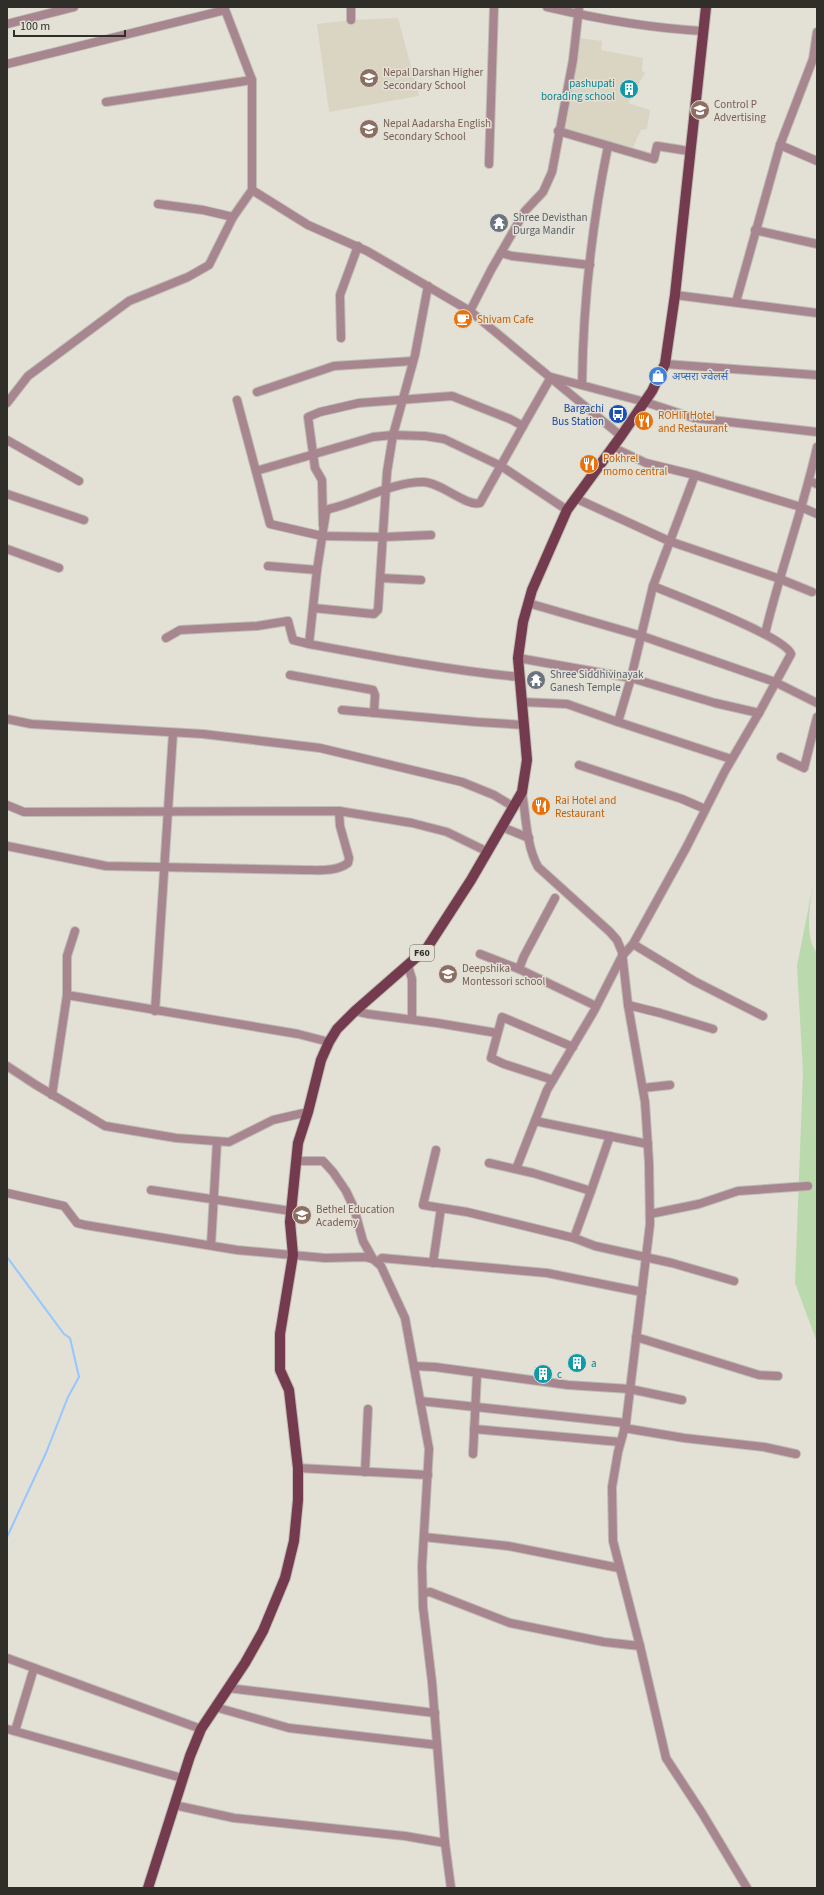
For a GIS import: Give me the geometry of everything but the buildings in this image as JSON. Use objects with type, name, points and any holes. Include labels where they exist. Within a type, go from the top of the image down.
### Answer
[{"type":"main road","name":"F60","points":[[148,1888],[182,1778],[201,1729],[245,1663],[264,1631],[285,1578],[294,1541],[298,1468],[289,1390],[280,1370],[279,1351],[280,1334],[293,1255],[290,1222],[298,1143],[308,1112],[321,1060],[337,1029],[355,1011],[427,948],[488,852],[522,792],[527,760],[518,658],[523,622],[532,590],[567,510],[622,436],[645,402],[665,364],[675,295],[704,8]]},
{"type":"street","points":[[7,24],[74,7]]},
{"type":"street","points":[[351,7],[351,20]]},
{"type":"street","points":[[489,164],[494,7]]},
{"type":"street","points":[[547,7],[578,11],[677,30],[702,32]]},
{"type":"street","points":[[7,64],[225,8],[252,80],[252,190],[232,217],[209,265],[188,277],[129,301],[28,376],[7,403]]},
{"type":"street","points":[[470,311],[525,211],[543,192],[552,172],[558,131],[573,60],[578,11]]},
{"type":"street","points":[[736,302],[780,145],[813,59],[817,32]]},
{"type":"street","points":[[106,102],[252,80]]},
{"type":"street","points":[[558,131],[654,159],[657,146],[689,151]]},
{"type":"street","points":[[780,145],[815,157]]},
{"type":"street","points":[[582,385],[583,329],[601,178],[608,146]]},
{"type":"street","points":[[252,190],[308,225],[358,246],[470,311],[622,436]]},
{"type":"street","points":[[158,204],[203,210],[232,217]]},
{"type":"street","points":[[755,230],[817,244]]},
{"type":"street","points":[[341,338],[340,295],[358,246]]},
{"type":"street","points":[[501,253],[512,256],[590,265]]},
{"type":"street","points":[[313,608],[376,613],[378,610],[384,537],[385,490],[393,435],[413,361],[428,286]]},
{"type":"street","points":[[675,295],[817,313]]},
{"type":"street","points":[[257,392],[334,366],[413,361]]},
{"type":"street","points":[[665,364],[817,375]]},
{"type":"street","points":[[551,377],[645,402],[694,418],[817,432]]},
{"type":"street","points":[[323,525],[326,512],[329,509],[385,490],[424,482],[436,484],[477,504],[480,503],[551,377]]},
{"type":"street","points":[[309,644],[323,525],[322,480],[315,468],[312,455],[308,417],[310,415],[358,403],[452,396],[510,419],[523,426]]},
{"type":"street","points":[[238,400],[270,524],[322,536],[384,537],[431,535]]},
{"type":"street","points":[[256,471],[373,437],[393,435],[426,436],[444,439],[501,466],[567,510]]},
{"type":"street","points":[[7,440],[79,481]]},
{"type":"street","points":[[766,634],[801,507],[813,483],[817,447]]},
{"type":"street","points":[[612,448],[646,463],[695,474],[801,507],[817,514]]},
{"type":"street","points":[[618,722],[642,636],[653,586],[695,474]]},
{"type":"street","points":[[7,494],[84,520]]},
{"type":"street","points":[[575,498],[669,541],[780,579],[812,592]]},
{"type":"street","points":[[7,549],[59,568]]},
{"type":"street","points":[[268,566],[317,570]]},
{"type":"street","points":[[381,578],[420,580]]},
{"type":"street","points":[[516,1169],[553,1080],[596,1006],[622,956],[633,944],[686,848],[731,759],[759,713],[791,654],[789,649],[766,634],[653,586]]},
{"type":"street","points":[[528,603],[642,636],[775,682],[817,703]]},
{"type":"street","points":[[166,638],[180,630],[257,626],[283,620],[290,623],[293,640],[309,644],[415,664],[468,672],[519,677]]},
{"type":"street","points":[[518,658],[631,678],[715,703],[759,713]]},
{"type":"street","points":[[290,676],[373,690],[375,695],[374,713]]},
{"type":"street","points":[[522,702],[567,704],[731,759]]},
{"type":"street","points":[[342,710],[524,725]]},
{"type":"street","points":[[781,757],[804,768],[817,717]]},
{"type":"street","points":[[7,719],[31,724],[203,734],[320,748],[462,782],[494,795],[514,807]]},
{"type":"street","points":[[155,1011],[173,733]]},
{"type":"street","points":[[578,765],[682,799],[705,809]]},
{"type":"street","points":[[522,792],[529,838],[534,860],[538,867],[610,932],[621,947],[628,1005],[643,1088],[648,1144],[650,1214],[642,1292],[625,1425],[620,1442],[612,1487],[613,1541],[640,1646],[666,1758],[702,1813],[746,1888]]},
{"type":"street","points":[[7,806],[24,812],[169,813],[339,811],[412,823],[447,832],[488,852]]},
{"type":"street","points":[[7,846],[106,866],[304,870],[342,868],[348,864],[349,858],[340,826],[339,811]]},
{"type":"street","points":[[502,827],[529,838]]},
{"type":"street","points":[[519,970],[524,956],[555,898]]},
{"type":"street","points":[[52,1095],[67,995],[67,956],[75,931]]},
{"type":"street","points":[[633,944],[694,981],[763,1016]]},
{"type":"street","points":[[480,954],[519,970],[596,1006]]},
{"type":"street","points":[[408,966],[412,979],[412,1019]]},
{"type":"street","points":[[67,995],[155,1011],[276,1030],[329,1042]]},
{"type":"street","points":[[628,1005],[713,1029]]},
{"type":"street","points":[[355,1011],[497,1033]]},
{"type":"street","points":[[553,1080],[504,1064],[491,1058],[502,1017],[573,1046]]},
{"type":"street","points":[[7,1066],[52,1095],[105,1126],[176,1138],[229,1142],[273,1120],[308,1112]]},
{"type":"street","points":[[643,1088],[670,1085]]},
{"type":"street","points":[[535,1121],[648,1144]]},
{"type":"street","points":[[574,1238],[610,1136]]},
{"type":"street","points":[[211,1244],[212,1201],[217,1142]]},
{"type":"street","points":[[436,1150],[423,1204],[467,1212],[574,1238],[595,1246],[646,1258],[672,1262],[734,1281]]},
{"type":"street","points":[[296,1161],[323,1161],[333,1172],[354,1208],[363,1241],[375,1261],[381,1266],[405,1318],[429,1449],[421,1570],[422,1593],[435,1713],[445,1843],[451,1888]]},
{"type":"street","points":[[489,1163],[516,1169],[591,1191]]},
{"type":"street","points":[[650,1214],[699,1204],[738,1190],[808,1186]]},
{"type":"street","points":[[151,1190],[212,1201],[291,1211]]},
{"type":"street","points":[[7,1193],[64,1206],[77,1223],[157,1238],[211,1244],[237,1250],[375,1261],[382,1258],[547,1273],[642,1292]]},
{"type":"street","points":[[433,1263],[441,1208]]},
{"type":"street","points":[[636,1337],[759,1375],[778,1376]]},
{"type":"street","points":[[414,1366],[435,1367],[477,1374],[568,1385],[630,1389],[682,1400]]},
{"type":"street","points":[[473,1454],[477,1374]]},
{"type":"street","points":[[420,1401],[625,1425],[684,1438],[764,1447],[796,1454]]},
{"type":"street","points":[[365,1472],[368,1409]]},
{"type":"street","points":[[474,1429],[620,1442]]},
{"type":"street","points":[[298,1468],[428,1475]]},
{"type":"street","points":[[424,1537],[508,1546],[619,1568]]},
{"type":"street","points":[[422,1593],[430,1592],[510,1623],[604,1642],[640,1646]]},
{"type":"street","points":[[7,1658],[201,1729]]},
{"type":"street","points":[[34,1668],[11,1730],[182,1778]]},
{"type":"street","points":[[228,1688],[435,1713]]},
{"type":"street","points":[[215,1708],[289,1728],[437,1745]]},
{"type":"street","points":[[174,1804],[234,1818],[405,1836],[445,1843]]},
{"type":"shaded area","name":"Nepal Darshan Higher Secondary School","points":[[398,18],[419,96],[329,112],[317,24],[351,20]]},
{"type":"shaded area","points":[[579,38],[602,41],[601,50],[643,58],[642,70],[645,73],[628,103],[650,110],[647,129],[641,130],[632,149],[563,129]]},
{"type":"green space","points":[[813,885],[809,930],[810,938],[817,953],[817,1342],[795,1283],[803,1072],[797,966]]},
{"type":"waterway","points":[[7,1257],[64,1334],[70,1338],[79,1377],[68,1397],[46,1453],[7,1537]]},
{"type":"place","name":"Nepal Darshan Higher Secondary School","points":[[369,78]]},
{"type":"place","name":"pashupati borading school","points":[[629,89]]},
{"type":"place","name":"Control P Advertising","points":[[700,110]]},
{"type":"place","name":"Nepal Aadarsha English Secondary School","points":[[369,129]]},
{"type":"place","name":"Shree Devisthan Durga Mandir","points":[[499,223]]},
{"type":"place","name":"Shivam Cafe","points":[[463,319]]},
{"type":"place","name":"अप्सरा ज्वेलर्स","points":[[658,376]]},
{"type":"place","name":"Bargachi Bus Station","points":[[618,414]]},
{"type":"place","name":"ROHIT Hotel and Restaurant","points":[[644,421]]},
{"type":"place","name":"Pokhrel momo central","points":[[589,464]]},
{"type":"place","name":"Shree Siddhivinayak Ganesh Temple","points":[[536,680]]},
{"type":"place","name":"Rai Hotel and Restaurant","points":[[541,806]]},
{"type":"place","name":"Deepshika Montessori school","points":[[448,974]]},
{"type":"place","name":"Bethel Education Academy","points":[[302,1215]]},
{"type":"place","name":"a","points":[[577,1363]]},
{"type":"place","name":"c","points":[[543,1374]]}]
